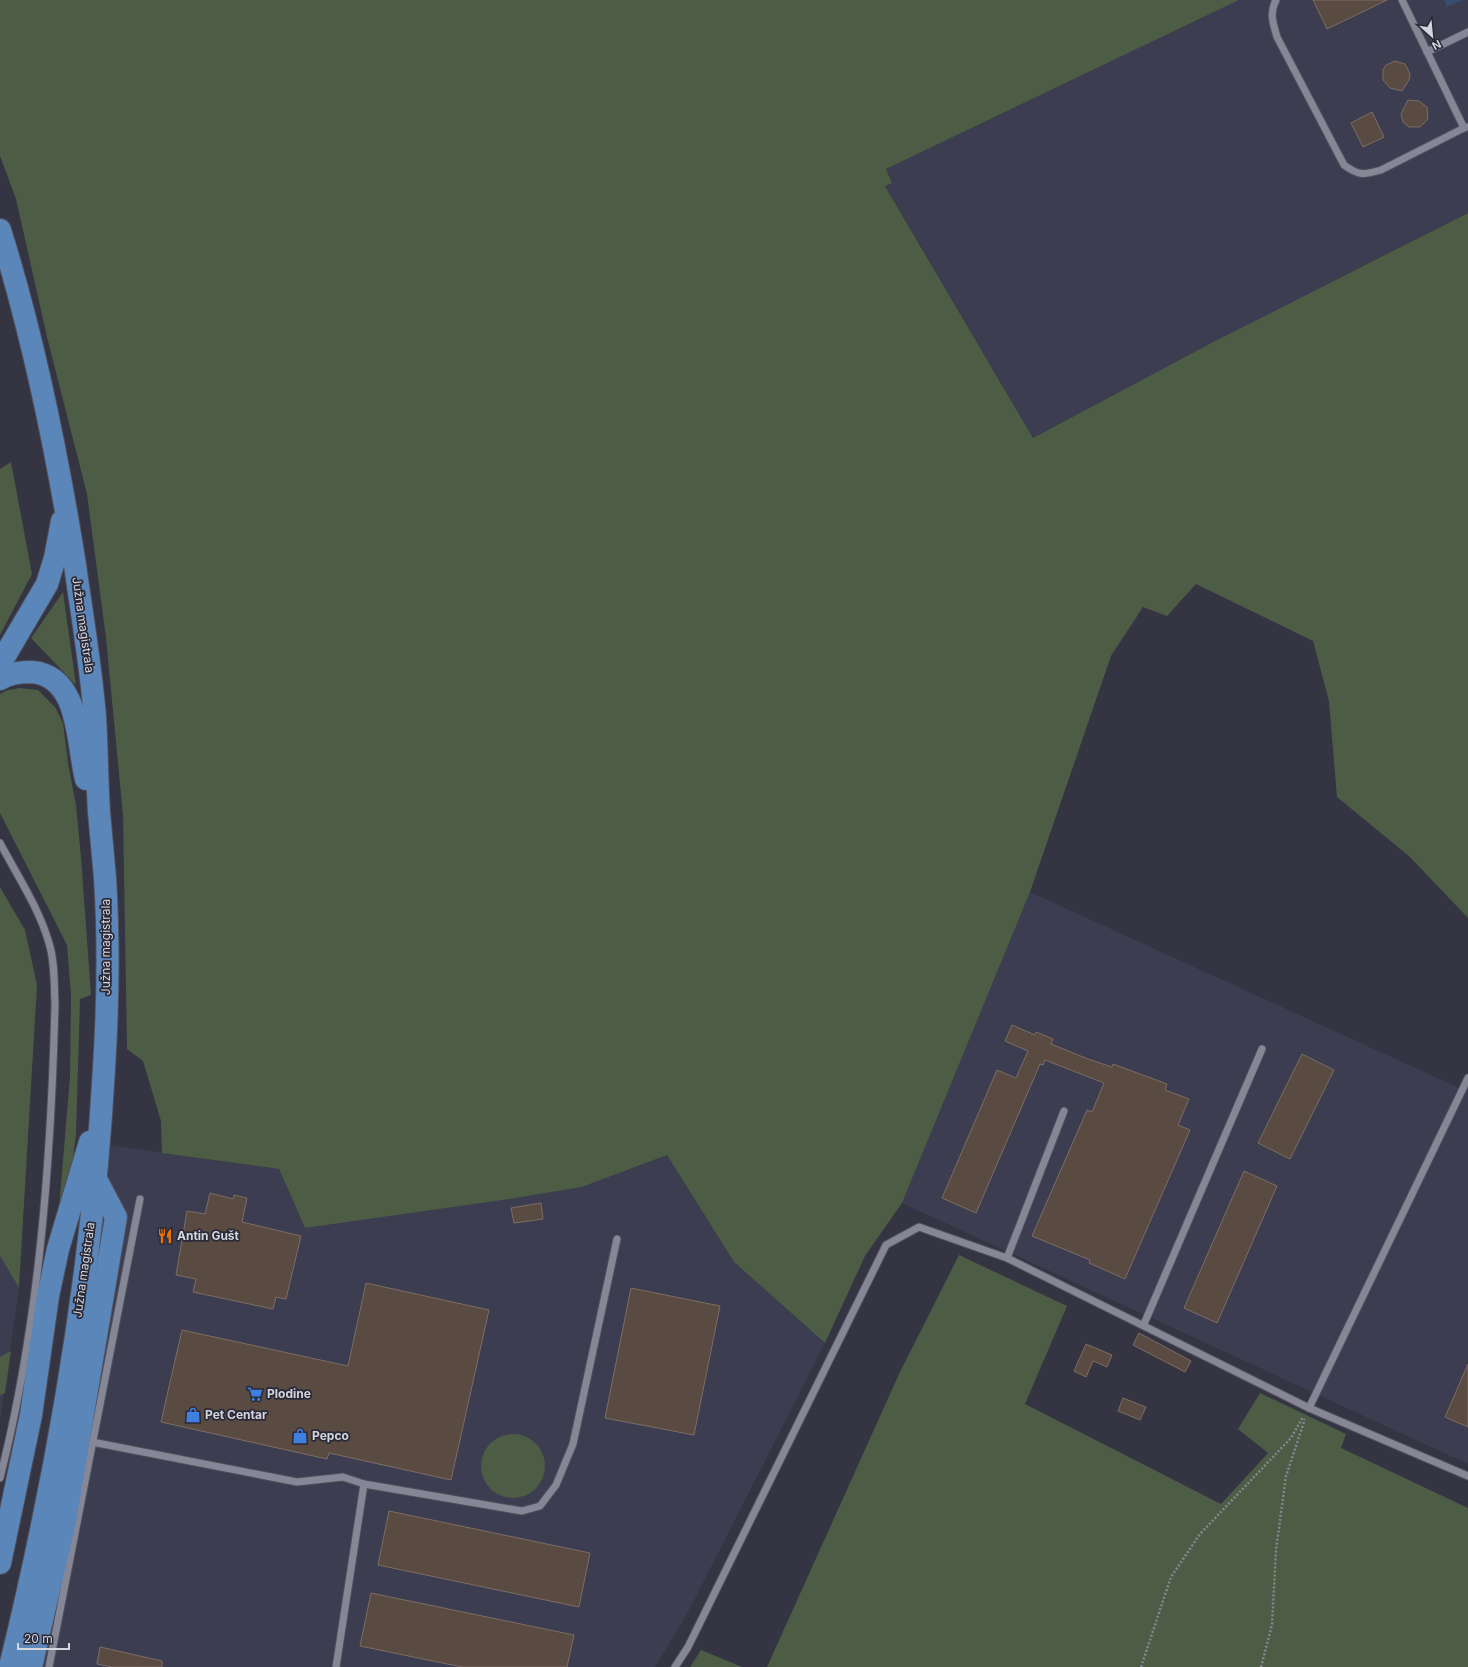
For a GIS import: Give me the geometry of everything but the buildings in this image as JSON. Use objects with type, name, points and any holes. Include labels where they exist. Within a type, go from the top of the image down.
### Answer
[{"type":"main road","name":"Južna magistrala","points":[[0,230],[37,368],[65,506],[82,610],[95,714],[99,814],[105,880],[107,965],[103,1080],[96,1179],[67,1397],[45,1511],[10,1667]]},
{"type":"main road","points":[[0,664],[47,584],[55,558],[65,506]]},
{"type":"main road","points":[[0,679],[7,675],[26,672],[41,673],[54,681],[64,692],[75,712],[85,777],[99,814]]},
{"type":"main road","points":[[0,1563],[31,1415],[49,1289],[58,1248],[96,1119],[103,1080]]},
{"type":"main road","points":[[31,1667],[65,1522],[116,1217],[96,1179]]},
{"type":"street","points":[[1276,0],[1272,8],[1271,19],[1277,36],[1344,165],[1355,174],[1367,174],[1381,170],[1466,127],[1402,0]]},
{"type":"street","points":[[1427,52],[1468,32]]},
{"type":"street","points":[[0,843],[41,922],[49,944],[54,971],[55,1004],[43,1218],[32,1318],[7,1452],[0,1478]]},
{"type":"street","points":[[1144,1324],[1262,1049]]},
{"type":"street","points":[[1308,1408],[1468,1078]]},
{"type":"street","points":[[1007,1258],[1064,1111]]},
{"type":"street","points":[[49,1667],[140,1199]]},
{"type":"street","points":[[675,1667],[688,1647],[886,1245],[919,1227],[1007,1258],[1144,1324],[1308,1408],[1468,1476]]},
{"type":"street","points":[[92,1442],[297,1482],[343,1477],[364,1484],[522,1511],[540,1506],[556,1485],[573,1444],[617,1239]]},
{"type":"street","points":[[336,1667],[364,1484]]},
{"type":"path","points":[[1141,1667],[1171,1577],[1200,1534],[1291,1438],[1308,1408]]},
{"type":"path","points":[[1261,1667],[1272,1625],[1276,1550],[1286,1476],[1308,1408]]},
{"type":"shaded area","points":[[1239,0],[1468,0],[1468,213],[1215,341],[1033,438],[885,185],[892,182],[886,169]]},
{"type":"shaded area","points":[[1030,892],[1468,1092],[1468,1464],[902,1203]]},
{"type":"shaded area","points":[[108,1145],[279,1169],[305,1228],[510,1199],[582,1187],[667,1155],[734,1262],[825,1343],[687,1614],[655,1667],[24,1667]]},
{"type":"shaded area","points":[[0,1256],[19,1288],[0,1421]]},
{"type":"green space","points":[[0,0],[1239,0],[886,169],[892,183],[885,186],[1033,438],[1215,341],[1468,213],[1468,918],[1410,857],[1337,797],[1329,701],[1313,641],[1196,584],[1167,616],[1143,607],[1111,656],[1030,892],[902,1203],[865,1256],[825,1343],[734,1262],[667,1155],[582,1187],[510,1199],[305,1228],[279,1169],[162,1153],[161,1121],[143,1061],[127,1049],[123,815],[106,638],[87,494],[47,337],[16,199],[0,156]]},
{"type":"green space","points":[[11,462],[32,574],[0,635],[0,469]]},
{"type":"green space","points":[[63,592],[76,685],[31,638]]},
{"type":"green space","points":[[20,688],[38,690],[55,707],[63,723],[68,763],[76,805],[91,995],[80,999],[76,1134],[67,1209],[56,1244],[70,1077],[71,996],[67,945],[0,813],[0,694],[8,690]]},
{"type":"green space","points":[[0,887],[25,930],[37,985],[19,1288],[0,1256]]},
{"type":"green space","points":[[959,1255],[1067,1306],[1025,1404],[1221,1504],[1268,1453],[1238,1429],[1260,1393],[1346,1434],[1341,1448],[1468,1508],[1468,1667],[767,1667],[899,1374]]},
{"type":"green space","points":[[11,1351],[5,1393],[0,1395],[0,1357]]},
{"type":"green space","points":[[507,1434],[519,1434],[536,1443],[543,1454],[545,1466],[543,1478],[536,1489],[519,1498],[507,1498],[495,1493],[486,1484],[481,1472],[481,1460],[486,1448],[495,1439]]},
{"type":"green space","points":[[701,1650],[742,1667],[690,1667]]},
{"type":"water","points":[[1444,0],[1462,0],[1447,7]]},
{"type":"place","name":"Antin Gušt","points":[[165,1236]]},
{"type":"place","name":"Plodine","points":[[255,1394]]},
{"type":"place","name":"Pet Centar","points":[[193,1415]]},
{"type":"place","name":"Pepco","points":[[300,1436]]}]
